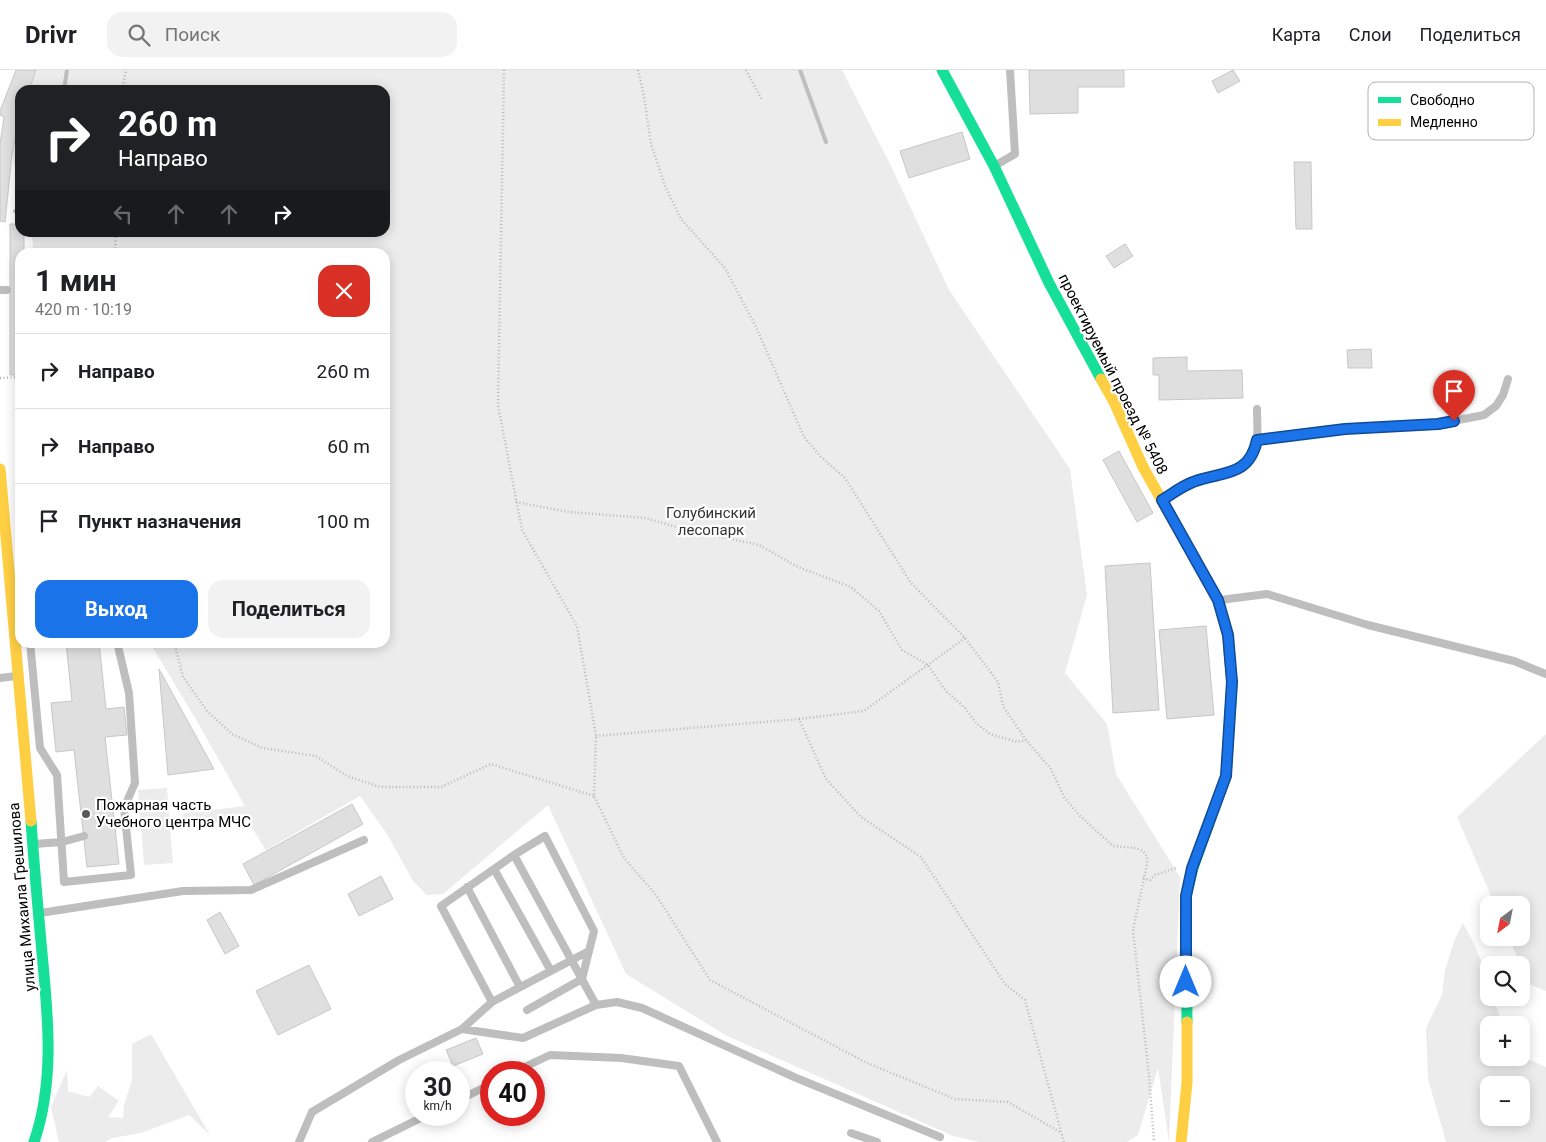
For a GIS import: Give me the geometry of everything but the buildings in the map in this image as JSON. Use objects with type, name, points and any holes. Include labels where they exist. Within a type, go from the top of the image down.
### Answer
[{"type":"street","name":"проектируемый проезд № 5408","points":[[942,70],[994,166],[1049,283],[1114,402],[1144,468],[1218,600],[1228,635],[1232,682],[1226,776],[1192,868],[1186,896],[1187,1083],[1181,1142]]},
{"type":"street","name":"улица Михаила Грешилова","points":[[0,469],[2,515],[12,571],[15,624]]},
{"type":"street","name":"улица Михаила Грешилова","points":[[16,648],[48,1020],[45,1106],[41,1125],[34,1142]]},
{"type":"lane","points":[[994,166],[1015,154],[1010,70]]},
{"type":"lane","points":[[1257,440],[1345,429],[1438,424],[1484,415],[1496,406],[1503,395],[1508,379]]},
{"type":"lane","points":[[1162,500],[1192,482],[1230,473],[1254,454],[1257,440],[1257,409]]},
{"type":"lane","points":[[1218,600],[1267,594],[1368,626],[1514,661],[1546,674]]},
{"type":"lane","points":[[31,648],[40,748],[57,775],[64,882],[131,875],[124,808],[135,783],[129,693],[118,648]]},
{"type":"lane","points":[[0,678],[18,676]]},
{"type":"lane","points":[[32,844],[62,842],[84,836]]},
{"type":"lane","points":[[492,1002],[441,906],[494,868],[546,836],[594,931],[582,979],[527,1010]]},
{"type":"lane","points":[[38,913],[184,891],[250,890],[364,840]]},
{"type":"lane","points":[[514,855],[596,1006]]},
{"type":"lane","points":[[494,868],[550,971]]},
{"type":"lane","points":[[467,887],[520,987]]},
{"type":"lane","points":[[299,1142],[312,1112],[399,1060],[462,1028],[492,1002],[589,951]]},
{"type":"lane","points":[[462,1028],[523,1038],[596,1006],[617,1002],[642,1008],[794,1077],[940,1137]]},
{"type":"lane","points":[[537,1061],[550,1055],[621,1058],[679,1066],[717,1142]]},
{"type":"lane","points":[[372,1142],[405,1126]]},
{"type":"lane","points":[[851,1133],[876,1142]]},
{"type":"path","points":[[123,85],[126,70]]},
{"type":"path","points":[[504,70],[498,405],[522,530],[578,626],[596,736],[594,796],[624,858],[656,895],[710,980],[867,1063],[955,1099],[1008,1102],[1060,1132]]},
{"type":"path","points":[[638,70],[651,144],[665,186],[681,219],[725,268],[756,327],[804,437],[821,457],[845,478],[911,583],[965,638],[998,682],[1003,706],[1026,740],[1051,769],[1064,797],[1080,816],[1113,846],[1136,848],[1143,851],[1147,856],[1133,930],[1149,1075],[1154,1142]]},
{"type":"path","points":[[746,70],[762,100]]},
{"type":"path","points":[[0,378],[15,377]]},
{"type":"path","points":[[516,502],[568,512],[646,518],[684,529],[760,545],[798,567],[851,587],[879,612],[902,650],[928,665],[945,690],[965,708],[976,724],[990,734],[1017,742],[1026,740]]},
{"type":"path","points":[[596,736],[799,719],[864,711],[965,638]]},
{"type":"path","points":[[176,648],[183,677],[207,711],[232,734],[262,748],[316,756],[347,776],[380,787],[441,787],[491,764],[594,796]]},
{"type":"path","points":[[799,719],[826,780],[861,817],[921,857],[1005,984],[1025,1000],[1064,1142]]},
{"type":"path","points":[[1143,878],[1150,880],[1154,875],[1177,868],[1192,868]]},
{"type":"green space","name":"Голубинский лесопарк","points":[[36,70],[842,70],[892,168],[949,290],[1070,469],[1087,595],[1065,673],[1107,724],[1116,774],[1180,877],[1169,1142],[1158,1068],[1138,1135],[1127,1142],[979,1142],[953,1136],[727,1036],[626,974],[548,805],[443,894],[427,895],[413,881],[387,834],[360,796],[266,850],[247,820],[176,826],[185,813],[245,806],[153,648],[390,648],[390,248],[32,248],[32,237],[390,237],[390,85],[31,85]]},
{"type":"green space","points":[[15,139],[15,167],[12,154]]},
{"type":"green space","points":[[1546,734],[1546,991],[1530,984],[1530,956],[1517,956],[1512,946],[1530,946],[1530,896],[1491,896],[1457,817]]},
{"type":"green space","points":[[167,788],[173,863],[144,865],[138,790]]},
{"type":"green space","points":[[1463,923],[1480,960],[1480,1006],[1496,1006],[1500,1016],[1480,1016],[1480,1066],[1530,1066],[1530,1060],[1546,1067],[1546,1142],[1446,1142],[1428,1079],[1426,1028],[1442,995],[1445,970],[1455,939]]},
{"type":"green space","points":[[151,1034],[210,1135],[189,1115],[141,1133],[112,1138],[105,1142],[59,1142],[51,1107],[67,1070],[68,1091],[89,1097],[98,1086],[119,1101],[108,1117],[123,1118],[124,1105],[132,1080],[132,1044]]},
{"type":"waterway","points":[[65,85],[67,70]]},
{"type":"waterway","points":[[800,70],[826,142]]},
{"type":"traffic: fast","points":[[942,70],[994,166],[1049,283],[1101,379]]},
{"type":"traffic: fast","points":[[1187,1022],[1186,896],[1193,868],[1226,776],[1232,682],[1229,651]]},
{"type":"traffic: fast","points":[[31,821],[48,1024],[45,1096],[34,1142]]},
{"type":"traffic: slow","points":[[1101,379],[1114,402],[1143,467],[1218,600],[1228,635],[1229,651]]},
{"type":"traffic: slow","points":[[0,469],[15,639]]},
{"type":"traffic: slow","points":[[16,648],[31,821]]},
{"type":"traffic: slow","points":[[1181,1142],[1187,1083],[1187,1022]]},
{"type":"place","name":"Пожарная часть Учебного центра МЧС","points":[[86,814]]},
{"type":"route","points":[[1186,982],[1186,896],[1192,868],[1226,776],[1232,682],[1228,635],[1218,600],[1162,500],[1192,482],[1215,475],[1230,473],[1254,454],[1257,440],[1345,429],[1438,424],[1454,421]]}]
